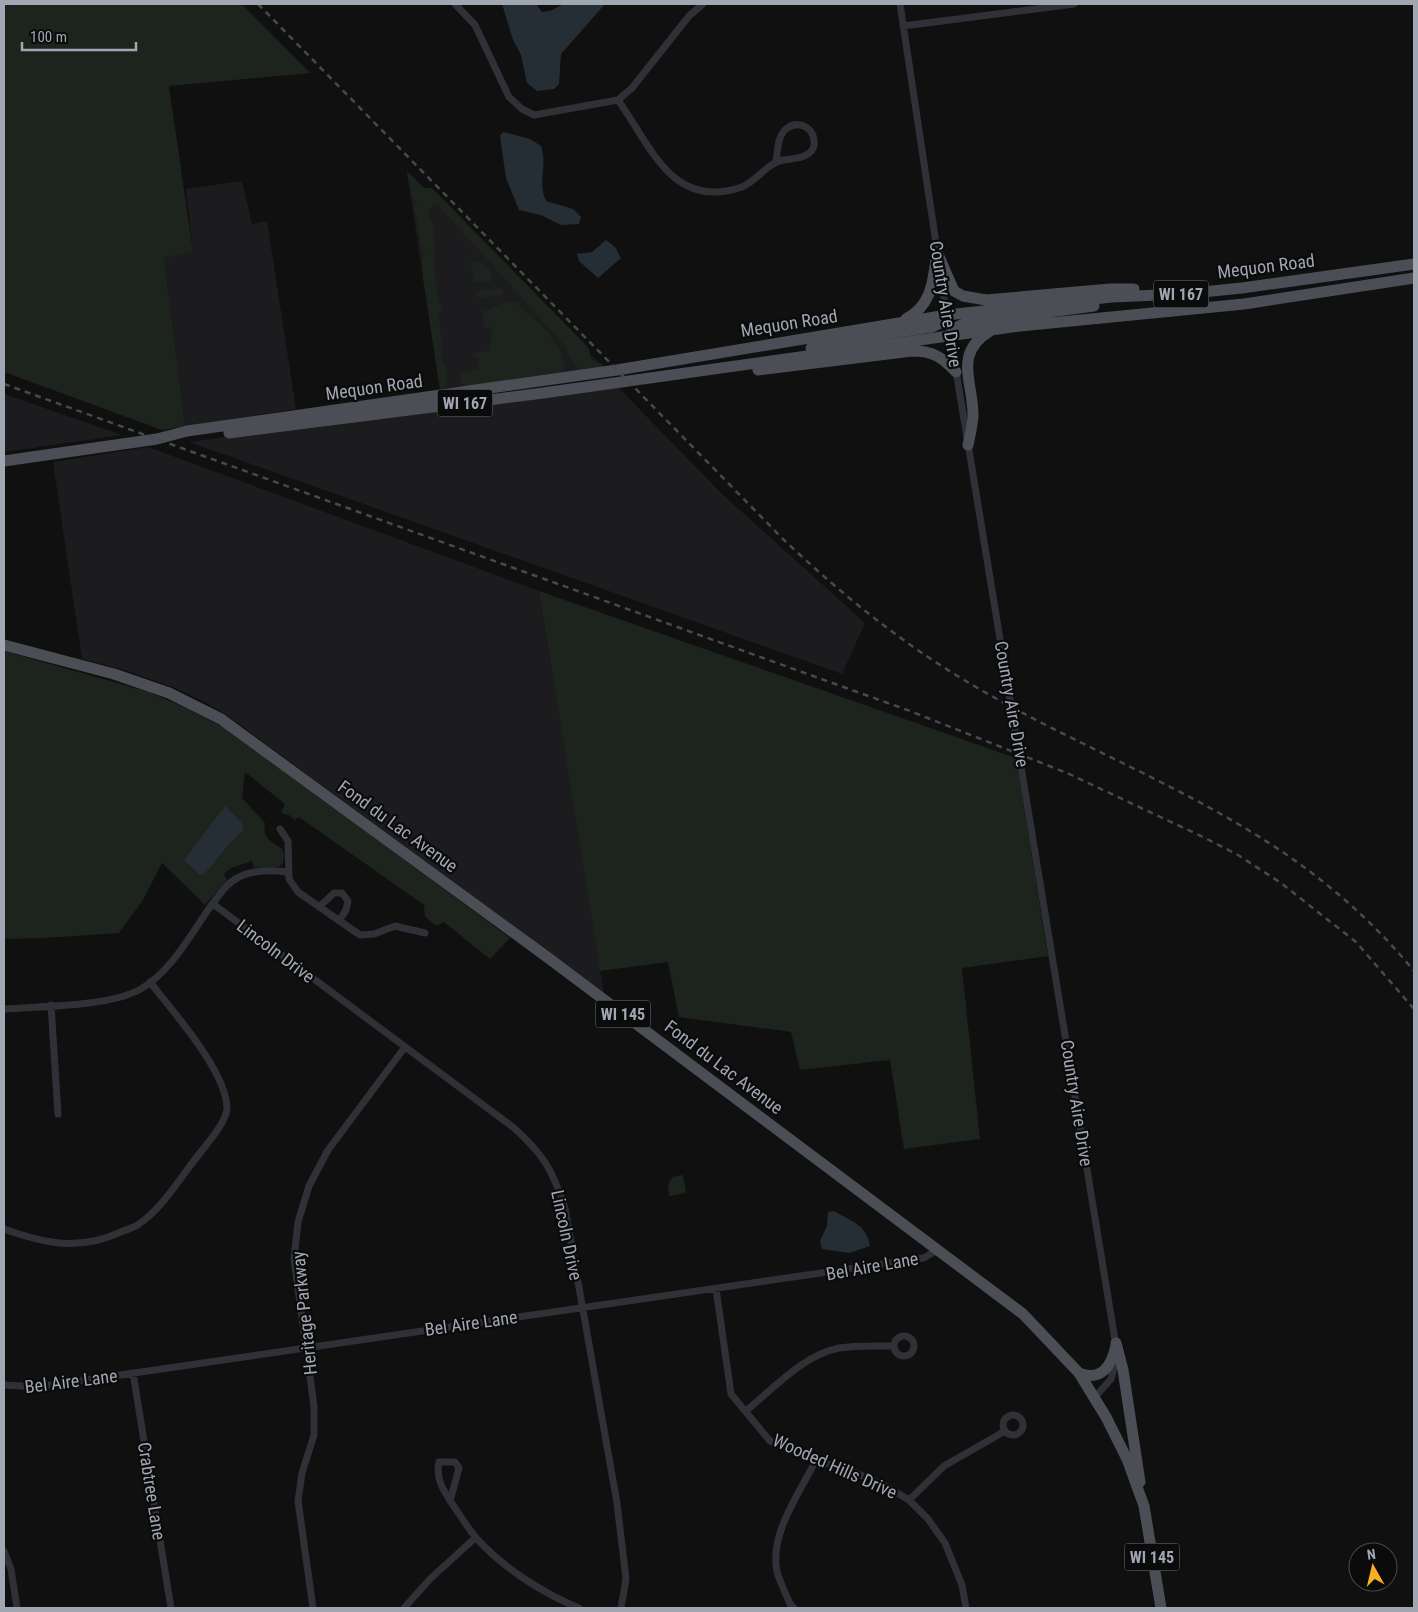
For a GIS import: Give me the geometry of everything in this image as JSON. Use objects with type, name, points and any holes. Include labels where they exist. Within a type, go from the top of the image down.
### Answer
[{"type":"main road","points":[[937,252],[954,291],[972,298],[986,300],[1110,289],[1156,289],[1175,294]]},
{"type":"main road","points":[[897,323],[913,315],[927,301],[930,294],[937,252]]},
{"type":"main road","name":"Mequon Road","points":[[4,461],[172,436],[187,431],[616,370],[947,315],[1140,295],[1175,294],[1414,264]]},
{"type":"main road","name":"Mequon Road","points":[[172,436],[188,437],[306,424],[950,335],[1244,304],[1414,278]]},
{"type":"main road","points":[[950,335],[957,327],[966,323],[1114,304],[1140,295]]},
{"type":"main road","points":[[756,363],[842,340],[932,327],[940,323],[947,315]]},
{"type":"main road","points":[[968,444],[973,416],[966,365],[976,340],[991,330]]},
{"type":"main road","points":[[727,367],[746,370],[787,368],[892,353],[926,351],[944,358],[956,372]]},
{"type":"main road","name":"Fond du Lac Avenue","points":[[4,644],[114,674],[169,693],[221,719],[547,957],[1023,1314],[1079,1373],[1095,1397],[1127,1459],[1144,1506],[1160,1608]]},
{"type":"main road","points":[[1079,1373],[1092,1376],[1106,1370],[1110,1365],[1116,1343]]},
{"type":"main road","points":[[1116,1343],[1123,1368],[1144,1506]]},
{"type":"street","points":[[455,4],[475,25],[509,97],[522,109],[534,115],[618,100],[632,88],[689,16],[703,4]]},
{"type":"street","name":"Country Aire Drive","points":[[900,4],[950,335],[1116,1343],[1114,1372],[1108,1384],[1095,1397]]},
{"type":"street","points":[[903,26],[1074,4]]},
{"type":"street","points":[[618,100],[663,168],[678,182],[703,192],[727,191],[745,186],[776,161],[801,158],[811,152],[815,143],[812,133],[806,127],[799,124],[790,126],[782,132],[776,161]]},
{"type":"street","points":[[280,829],[288,841],[287,872],[292,886],[298,892],[360,935],[374,934],[396,926],[425,933]]},
{"type":"street","points":[[4,1008],[110,1000],[138,990],[150,982],[178,952],[228,885],[240,876],[274,871],[287,872]]},
{"type":"street","points":[[319,907],[334,893],[342,893],[348,901],[346,910],[339,921]]},
{"type":"street","name":"Lincoln Drive","points":[[213,904],[514,1127],[538,1149],[554,1174],[565,1208],[617,1503],[626,1578],[621,1608]]},
{"type":"street","points":[[4,1229],[33,1239],[70,1245],[105,1239],[139,1224],[162,1201],[216,1132],[227,1109],[224,1087],[207,1059],[150,982]]},
{"type":"street","points":[[51,1005],[58,1114]]},
{"type":"street","name":"Heritage Parkway","points":[[313,1608],[298,1500],[302,1473],[314,1435],[314,1406],[294,1259],[298,1222],[309,1186],[328,1150],[405,1047]]},
{"type":"street","name":"Bel Aire Lane","points":[[4,1385],[38,1387],[582,1306],[924,1258],[937,1250]]},
{"type":"street","name":"Wooded Hills Drive","points":[[716,1288],[731,1394],[770,1441],[816,1460],[856,1473],[884,1485],[909,1500],[928,1519],[945,1543],[962,1585],[966,1608]]},
{"type":"street","points":[[746,1411],[808,1360],[837,1348],[894,1346]]},
{"type":"street","name":"Crabtree Lane","points":[[133,1373],[171,1608]]},
{"type":"street","points":[[909,1500],[944,1466],[1005,1431]]},
{"type":"street","points":[[450,1501],[458,1468],[455,1462],[447,1460],[439,1462],[437,1471],[441,1487],[450,1501],[475,1538],[497,1559],[539,1588],[579,1608]]},
{"type":"street","points":[[794,1608],[790,1604],[777,1571],[777,1543],[789,1513],[816,1460]]},
{"type":"street","points":[[404,1608],[430,1579],[475,1538]]},
{"type":"street","points":[[4,1550],[11,1569],[17,1608]]},
{"type":"shaded area","points":[[4,4],[242,4],[310,73],[169,86],[193,252],[164,258],[185,426],[162,430],[4,372]]},
{"type":"shaded area","points":[[502,4],[536,4],[542,12],[550,11],[564,4],[605,4],[561,54],[559,84],[554,89],[537,91],[527,83],[521,55],[513,40]]},
{"type":"shaded area","points":[[503,132],[530,139],[541,146],[543,153],[542,187],[546,201],[573,209],[581,217],[579,224],[561,225],[541,215],[519,210],[506,178],[500,136]]},
{"type":"shaded area","points":[[407,171],[603,367],[440,389]]},
{"type":"shaded area","points":[[407,171],[424,188],[432,188],[584,343],[589,349],[591,359],[601,363],[603,367],[580,370],[577,368],[561,341],[438,205],[434,204],[428,214],[434,228],[435,274],[439,303],[442,309],[439,316],[442,345],[441,359],[448,376],[446,388],[440,389],[423,278],[422,260],[425,255],[422,251],[414,204],[417,203],[411,197]]},
{"type":"shaded area","points":[[242,181],[252,224],[267,221],[296,409],[185,426],[164,258],[193,251],[186,189]]},
{"type":"shaded area","points":[[606,240],[615,247],[621,258],[598,278],[579,261],[577,254],[592,252]]},
{"type":"shaded area","points":[[471,262],[484,264],[490,270],[491,282],[474,283]]},
{"type":"shaded area","points":[[500,288],[504,290],[502,295],[477,298],[476,293],[478,291]]},
{"type":"shaded area","points":[[506,302],[517,302],[547,332],[559,349],[565,368],[561,373],[464,387],[461,383],[461,374],[479,370],[478,358],[473,358],[472,353],[489,351],[492,336],[491,330],[490,327],[485,328],[482,312]]},
{"type":"shaded area","points":[[612,381],[722,494],[865,623],[842,674],[189,442]]},
{"type":"shaded area","points":[[4,394],[122,435],[4,452]]},
{"type":"shaded area","points":[[148,447],[539,591],[604,994],[231,718],[205,702],[175,688],[125,670],[82,659],[53,462]]},
{"type":"shaded area","points":[[539,591],[1016,758],[1048,956],[962,968],[980,1139],[904,1149],[890,1060],[800,1070],[791,1032],[679,1017],[668,962],[600,971]]},
{"type":"shaded area","points":[[4,651],[149,692],[188,709],[232,732],[510,938],[490,959],[444,922],[437,926],[425,917],[424,905],[299,817],[294,820],[289,815],[281,813],[285,804],[245,772],[242,798],[265,823],[266,837],[282,849],[284,854],[283,864],[278,867],[254,868],[252,861],[231,868],[224,874],[227,880],[205,905],[162,863],[143,900],[119,933],[4,939]]},
{"type":"shaded area","points":[[225,806],[241,822],[244,830],[203,875],[199,874],[184,860]]},
{"type":"shaded area","points":[[683,1175],[686,1193],[669,1196],[668,1185],[673,1177]]},
{"type":"shaded area","points":[[834,1211],[862,1228],[866,1233],[870,1246],[849,1253],[822,1249],[820,1241],[827,1226],[828,1212]]},
{"type":"railway","points":[[258,4],[783,539],[851,600],[899,637],[976,687],[1185,794],[1276,847],[1340,895],[1378,931],[1414,971]]},
{"type":"railway","points":[[4,384],[910,711],[1067,773],[1203,837],[1238,855],[1281,883],[1356,942],[1414,1009]]}]
